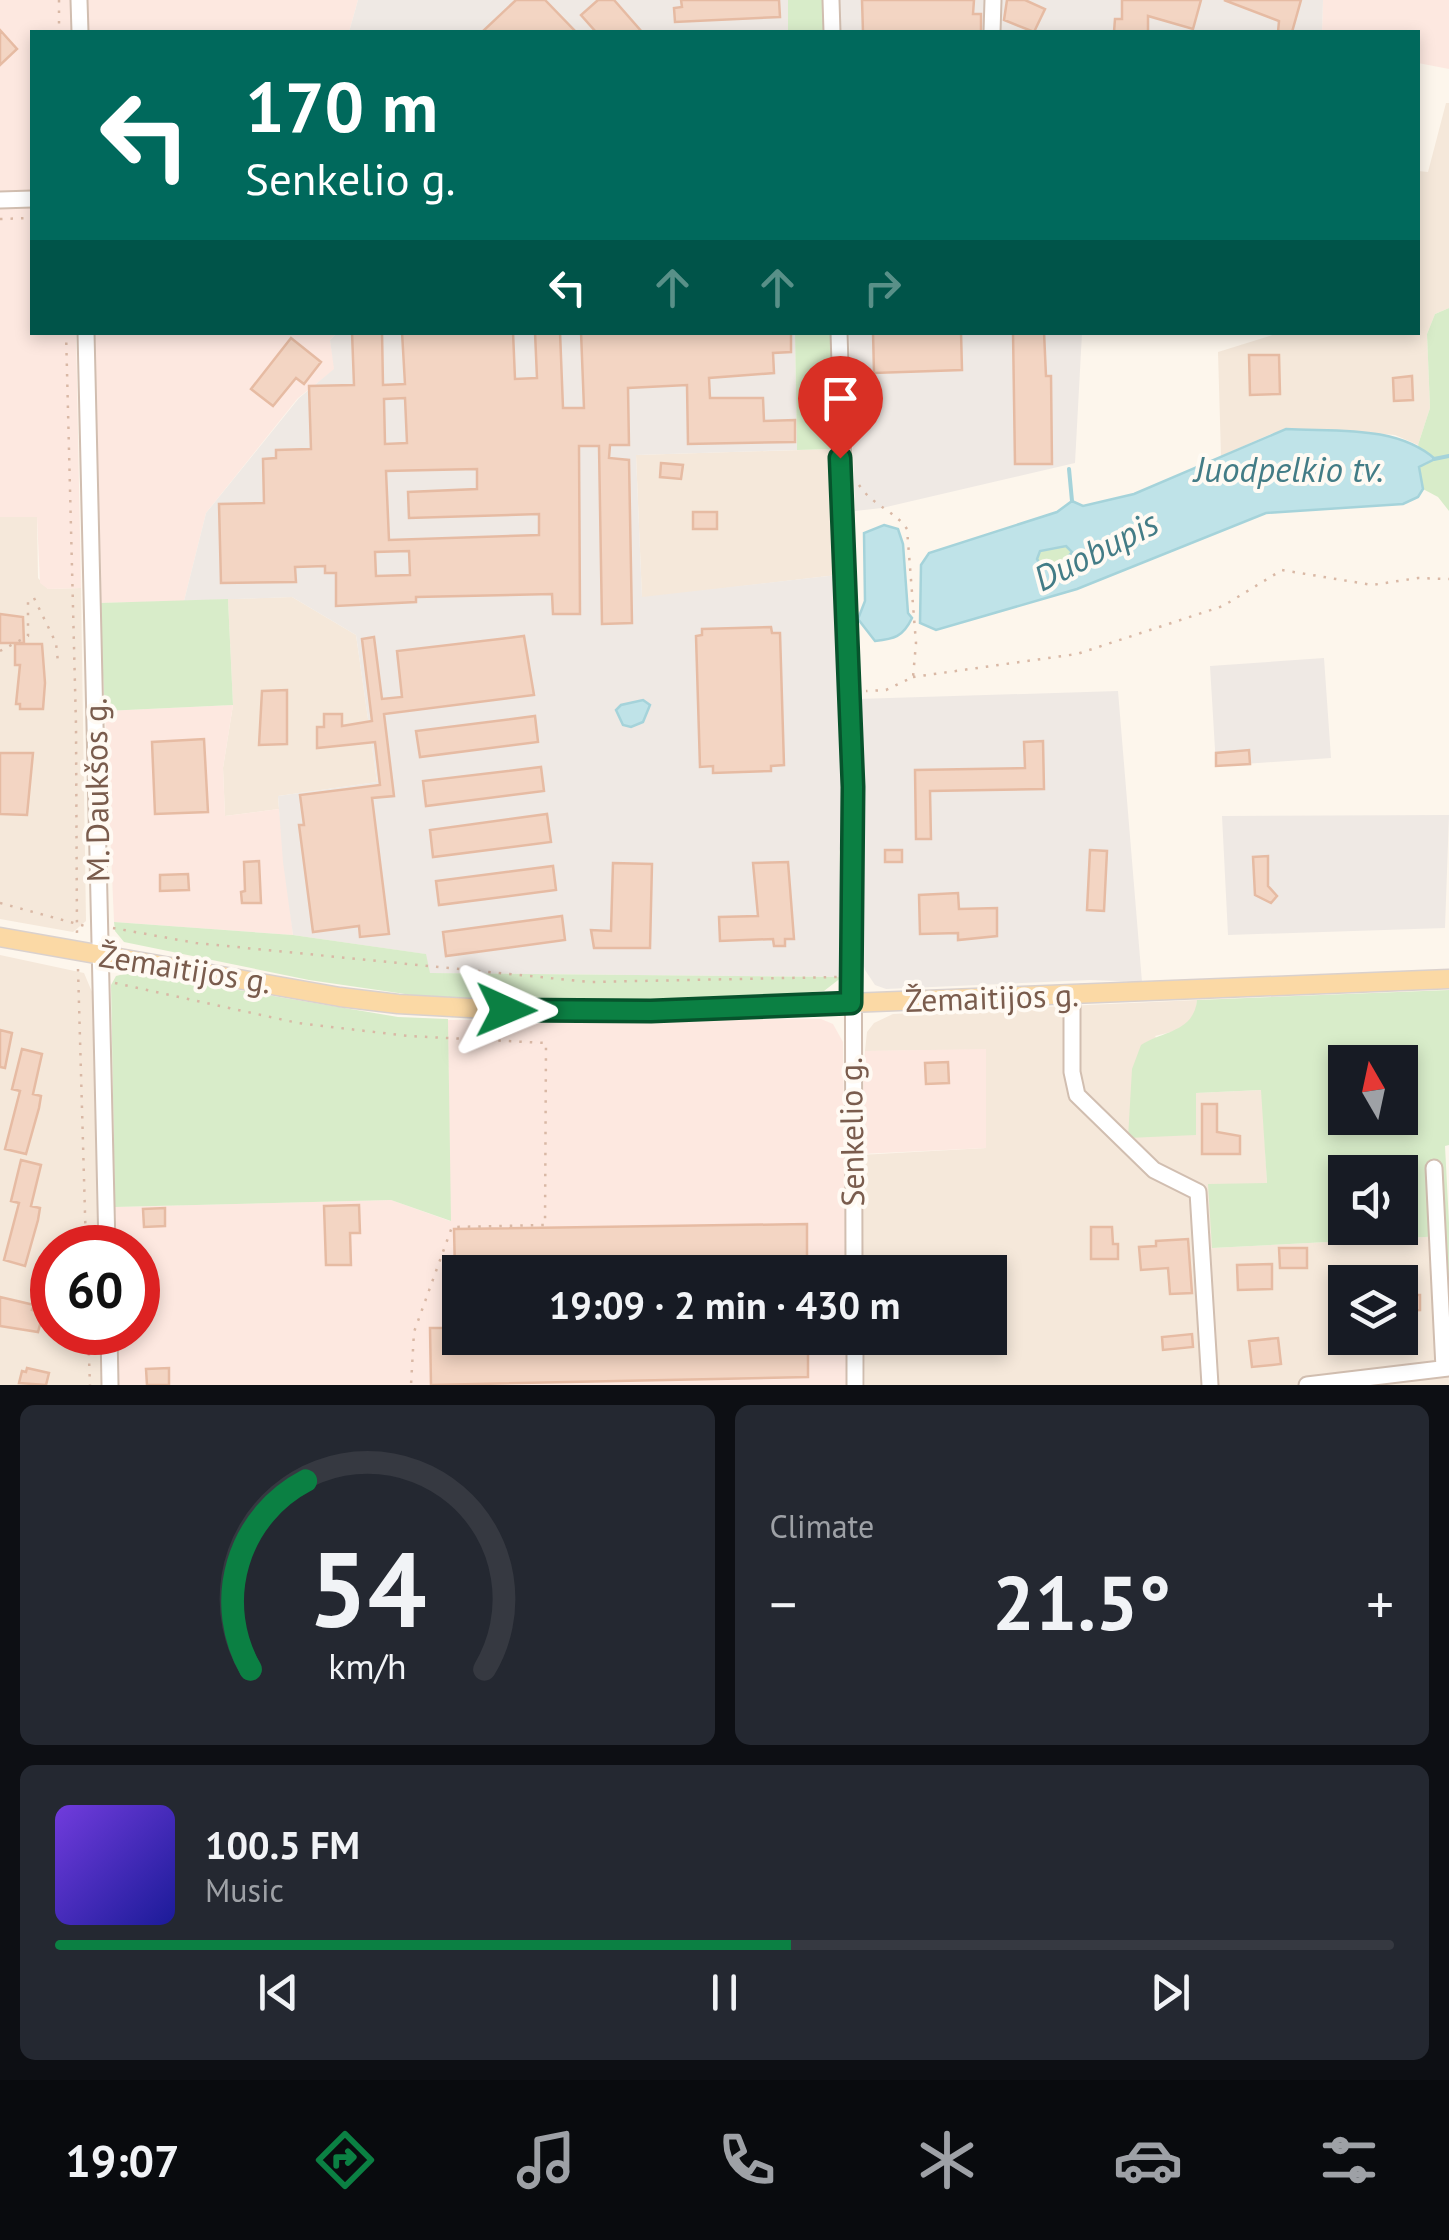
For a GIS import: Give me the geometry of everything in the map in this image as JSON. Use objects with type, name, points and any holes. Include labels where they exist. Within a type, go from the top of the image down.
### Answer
[{"type":"main road","name":"Žemaitijos g.","points":[[0,937],[340,996],[472,1009],[651,1011],[1449,979]]},
{"type":"street","points":[[79,0],[80,30]]},
{"type":"street","points":[[830,0],[832,30]]},
{"type":"street","points":[[992,30],[993,0]]},
{"type":"street","points":[[0,200],[30,198]]},
{"type":"street","name":"M. Daukšos g.","points":[[86,335],[106,1225]]},
{"type":"street","name":"Senkelio g.","points":[[839,335],[853,787],[854,1255]]},
{"type":"street","points":[[1072,995],[1072,1072],[1078,1095],[1154,1170],[1198,1192],[1210,1385]]},
{"type":"street","points":[[1307,1385],[1446,1368],[1434,1168]]},
{"type":"street","points":[[109,1355],[110,1385]]},
{"type":"street","points":[[854,1355],[855,1385]]},
{"type":"path","points":[[59,0],[60,30]]},
{"type":"path","points":[[0,219],[30,218]]},
{"type":"path","points":[[66,335],[76,951],[85,1225]]},
{"type":"path","points":[[859,485],[868,500],[902,521],[910,540],[916,643],[913,677]]},
{"type":"path","points":[[849,693],[886,690],[913,677],[1077,654],[1224,606],[1282,570],[1372,585],[1418,578],[1449,579]]},
{"type":"path","points":[[0,651],[28,636],[31,598],[56,644],[58,662]]},
{"type":"path","points":[[0,903],[78,925],[196,943],[590,982],[851,976]]},
{"type":"path","points":[[79,976],[298,1023],[408,1036],[546,1043],[545,1226],[452,1227],[414,1332],[411,1385]]},
{"type":"path","points":[[89,1355],[90,1385]]},
{"type":"shaded area","points":[[0,0],[71,0],[71,30],[30,30],[30,335],[76,335],[81,588],[48,589],[40,583],[37,517],[0,517]]},
{"type":"shaded area","points":[[88,0],[358,0],[350,30],[88,30]]},
{"type":"shaded area","points":[[358,0],[788,0],[788,30],[350,30]]},
{"type":"shaded area","points":[[838,0],[1323,0],[1322,30],[839,30]]},
{"type":"shaded area","points":[[1323,0],[1449,0],[1449,69],[1420,63],[1420,30],[1322,30]]},
{"type":"shaded area","points":[[1449,103],[1449,308],[1435,314],[1427,334],[1430,408],[1418,445],[1395,435],[1372,433],[1273,433],[1221,456],[1218,352],[1273,335],[1420,335],[1420,171],[1428,172]]},
{"type":"shaded area","points":[[94,335],[335,335],[330,340],[335,369],[298,398],[206,513],[184,601],[99,603]]},
{"type":"shaded area","points":[[335,335],[795,335],[797,450],[636,455],[642,597],[837,575],[846,760],[846,829],[839,852],[842,977],[429,973],[425,954],[293,935],[278,796],[377,782],[356,635],[292,597],[184,601],[206,513],[299,398],[334,369],[330,340]]},
{"type":"shaded area","points":[[849,335],[1082,335],[1075,463],[855,511]]},
{"type":"shaded area","points":[[834,449],[837,575],[642,598],[636,455]]},
{"type":"shaded area","points":[[0,517],[37,517],[38,578],[48,589],[81,588],[86,921],[73,932],[0,919]]},
{"type":"shaded area","points":[[292,597],[356,635],[377,782],[278,796],[279,809],[225,816],[223,768],[233,705],[228,599]]},
{"type":"shaded area","points":[[1324,658],[1331,758],[1216,766],[1210,666]]},
{"type":"shaded area","points":[[1118,691],[1142,982],[1090,980],[886,989],[875,985],[862,959],[857,699]]},
{"type":"shaded area","points":[[233,705],[223,768],[225,816],[279,809],[293,935],[114,922],[105,711]]},
{"type":"shaded area","points":[[1449,815],[1445,928],[1228,935],[1222,816]]},
{"type":"shaded area","points":[[0,955],[84,973],[92,992],[97,1225],[30,1225],[30,1355],[100,1355],[101,1385],[0,1385]]},
{"type":"shaded area","points":[[1197,1000],[1196,1011],[1188,1023],[1155,1036],[1196,1093],[1262,1090],[1267,1184],[1212,1248],[1328,1242],[1418,1245],[1418,1237],[1444,1236],[1449,1385],[865,1385],[864,1355],[1007,1355],[1007,1255],[862,1255],[860,1155],[986,1148],[986,1050],[865,1051],[867,1032],[874,1023],[893,1014]]},
{"type":"shaded area","points":[[821,1019],[833,1024],[843,1042],[846,1255],[442,1255],[442,1355],[847,1355],[847,1385],[119,1385],[118,1355],[160,1355],[160,1225],[115,1225],[115,1207],[391,1200],[450,1221],[448,1020]]},
{"type":"shaded area","points":[[986,1049],[986,1148],[860,1154],[865,1051]]},
{"type":"green space","points":[[788,0],[825,0],[826,30],[788,30]]},
{"type":"green space","points":[[1449,308],[1449,511],[1438,497],[1423,489],[1419,467],[1427,464],[1418,445],[1430,408],[1427,334],[1435,314]]},
{"type":"green space","points":[[795,335],[832,335],[834,449],[797,450]]},
{"type":"green space","points":[[1066,546],[1072,552],[1063,563],[1040,564],[1036,559],[1040,551]]},
{"type":"green space","points":[[228,599],[233,705],[105,711],[99,603]]},
{"type":"green space","points":[[114,922],[293,935],[426,954],[430,973],[842,977],[824,991],[695,1002],[515,1001],[412,995],[309,980],[124,942],[115,931]]},
{"type":"green space","points":[[132,972],[398,1017],[448,1019],[451,1221],[391,1200],[115,1207],[111,985],[116,976]]},
{"type":"green space","points":[[1449,990],[1449,1145],[1445,1146],[1449,1358],[1444,1236],[1418,1237],[1418,1155],[1328,1155],[1328,1242],[1212,1248],[1208,1184],[1267,1183],[1261,1090],[1196,1093],[1196,1135],[1128,1138],[1132,1069],[1141,1045],[1184,1025],[1195,1011],[1197,1000]]},
{"type":"water","name":"Juodpelkio tv.","points":[[1286,429],[1384,435],[1419,448],[1435,459],[1419,467],[1423,489],[1418,497],[1403,504],[1266,513],[1077,589],[936,630],[920,623],[921,565],[929,553],[1057,512],[1072,501],[1083,506],[1134,494]],"holes":[[[1066,546],[1072,552],[1063,563],[1040,564],[1037,559],[1040,551]]]},
{"type":"water","points":[[884,525],[898,529],[903,544],[908,613],[912,618],[897,636],[875,641],[858,619],[865,601],[864,533]]},
{"type":"water","points":[[643,700],[650,705],[643,722],[631,727],[623,725],[616,710]]},
{"type":"building","points":[[516,0],[545,0],[574,30],[484,30]]},
{"type":"building","points":[[598,0],[614,0],[640,30],[594,30],[581,15]]},
{"type":"building","points":[[681,0],[779,0],[780,17],[675,22],[674,8],[682,7]]},
{"type":"building","points":[[862,0],[974,0],[973,14],[981,14],[981,30],[863,30]]},
{"type":"building","points":[[1007,0],[1025,0],[1045,9],[1035,30],[1004,20]]},
{"type":"building","points":[[1122,0],[1201,0],[1193,29],[1148,16],[1148,30],[1114,30],[1115,19],[1122,19]]},
{"type":"building","points":[[1224,0],[1301,0],[1293,30],[1278,30],[1279,21]]},
{"type":"building","points":[[0,30],[17,49],[0,65]]},
{"type":"building","points":[[352,335],[382,335],[383,385],[405,384],[402,335],[513,335],[515,379],[537,378],[535,335],[560,335],[563,408],[584,408],[581,335],[791,335],[791,352],[773,353],[774,373],[709,378],[710,398],[763,398],[764,421],[795,420],[795,442],[688,444],[687,385],[628,388],[629,445],[610,445],[609,458],[629,460],[632,623],[602,624],[599,446],[579,446],[580,614],[553,614],[552,594],[416,597],[416,602],[336,606],[336,573],[325,573],[325,566],[295,567],[296,582],[221,583],[219,504],[264,503],[263,459],[276,458],[276,450],[311,449],[309,386],[354,385]],"holes":[[[405,398],[407,443],[385,444],[384,399]],[[477,469],[477,489],[408,492],[409,518],[539,514],[539,535],[389,540],[386,471]],[[409,551],[410,575],[376,576],[375,552]]]},
{"type":"building","points":[[873,335],[961,335],[962,370],[874,373]]},
{"type":"building","points":[[1013,335],[1044,335],[1046,376],[1051,376],[1052,464],[1015,464]]},
{"type":"building","points":[[291,338],[321,362],[304,384],[296,378],[273,406],[251,389]]},
{"type":"building","points":[[1249,355],[1279,355],[1280,394],[1250,395]]},
{"type":"building","points":[[1412,376],[1413,400],[1394,401],[1393,378]]},
{"type":"building","points":[[661,463],[683,465],[681,479],[660,477]]},
{"type":"building","points":[[693,512],[717,512],[717,529],[693,529]]},
{"type":"building","points":[[0,614],[23,617],[24,643],[0,643]]},
{"type":"building","points":[[771,627],[772,633],[780,633],[784,765],[771,766],[771,771],[713,773],[713,766],[700,767],[696,636],[702,635],[702,629]]},
{"type":"building","points":[[524,636],[534,695],[384,714],[394,796],[372,798],[389,934],[360,937],[359,926],[313,932],[299,825],[304,825],[300,795],[380,785],[375,742],[317,748],[317,727],[324,727],[324,714],[342,714],[342,726],[372,721],[362,639],[374,637],[382,699],[402,697],[397,651]]},
{"type":"building","points":[[15,644],[42,644],[43,709],[20,709],[20,704],[16,704],[20,665],[15,665]]},
{"type":"building","points":[[287,690],[287,744],[259,745],[262,691]]},
{"type":"building","points":[[535,716],[538,742],[420,757],[416,731]]},
{"type":"building","points":[[204,739],[208,812],[155,814],[152,742]]},
{"type":"building","points":[[1043,741],[1044,789],[930,791],[931,839],[916,839],[915,770],[1025,768],[1024,742]]},
{"type":"building","points":[[1249,750],[1250,764],[1216,766],[1216,753]]},
{"type":"building","points":[[0,753],[33,753],[27,815],[0,814]]},
{"type":"building","points":[[541,767],[544,791],[426,806],[423,781]]},
{"type":"building","points":[[547,814],[551,842],[433,857],[430,830]]},
{"type":"building","points":[[885,850],[902,850],[902,862],[885,862]]},
{"type":"building","points":[[1090,850],[1107,851],[1104,911],[1087,910]]},
{"type":"building","points":[[1268,856],[1268,886],[1277,896],[1271,903],[1255,895],[1253,857]]},
{"type":"building","points":[[259,861],[261,903],[242,903],[244,862]]},
{"type":"building","points":[[788,862],[794,939],[785,939],[785,946],[774,946],[773,939],[720,941],[719,917],[758,916],[753,863]]},
{"type":"building","points":[[613,863],[652,864],[650,948],[594,948],[591,930],[611,931]]},
{"type":"building","points":[[553,866],[556,890],[439,905],[436,881]]},
{"type":"building","points":[[188,874],[189,890],[160,891],[160,875]]},
{"type":"building","points":[[958,893],[959,909],[997,908],[997,936],[958,940],[958,933],[920,934],[919,895]]},
{"type":"building","points":[[562,916],[565,940],[446,956],[443,932]]},
{"type":"building","points":[[0,1030],[12,1033],[5,1068],[0,1067]]},
{"type":"building","points":[[22,1049],[42,1054],[33,1094],[41,1096],[26,1154],[5,1149],[20,1091],[12,1089]]},
{"type":"building","points":[[948,1062],[949,1083],[926,1084],[925,1063]]},
{"type":"building","points":[[1202,1104],[1217,1104],[1217,1132],[1240,1136],[1240,1154],[1202,1154]]},
{"type":"building","points":[[21,1160],[41,1165],[31,1206],[40,1208],[37,1225],[30,1225],[25,1266],[4,1260],[19,1203],[11,1201]]},
{"type":"building","points":[[359,1205],[360,1233],[350,1233],[351,1265],[326,1265],[324,1206]]},
{"type":"building","points":[[165,1208],[165,1226],[144,1225],[143,1209]]},
{"type":"building","points":[[807,1224],[807,1255],[455,1255],[454,1229]]},
{"type":"building","points":[[1091,1227],[1112,1227],[1118,1259],[1091,1259]]},
{"type":"building","points":[[1188,1239],[1192,1293],[1170,1294],[1168,1268],[1141,1270],[1139,1247],[1156,1246],[1156,1241]]},
{"type":"building","points":[[1279,1248],[1307,1248],[1307,1268],[1280,1268]]},
{"type":"building","points":[[1272,1264],[1272,1289],[1238,1290],[1237,1265]]},
{"type":"building","points":[[0,1297],[30,1304],[30,1331],[0,1326]]},
{"type":"building","points":[[430,1328],[442,1328],[442,1355],[808,1355],[808,1377],[431,1385]]},
{"type":"building","points":[[1192,1334],[1193,1347],[1163,1350],[1162,1337]]},
{"type":"building","points":[[1278,1338],[1281,1364],[1252,1367],[1249,1341]]},
{"type":"building","points":[[27,1368],[49,1373],[46,1385],[19,1383]]},
{"type":"building","points":[[169,1368],[169,1385],[147,1385],[146,1369]]},
{"type":"waterway","name":"Duobupis","points":[[1434,459],[1449,456]]},
{"type":"waterway","points":[[1069,469],[1072,501]]},
{"type":"route","points":[[506,1010],[651,1011],[851,1003],[853,787],[840,458]]}]
